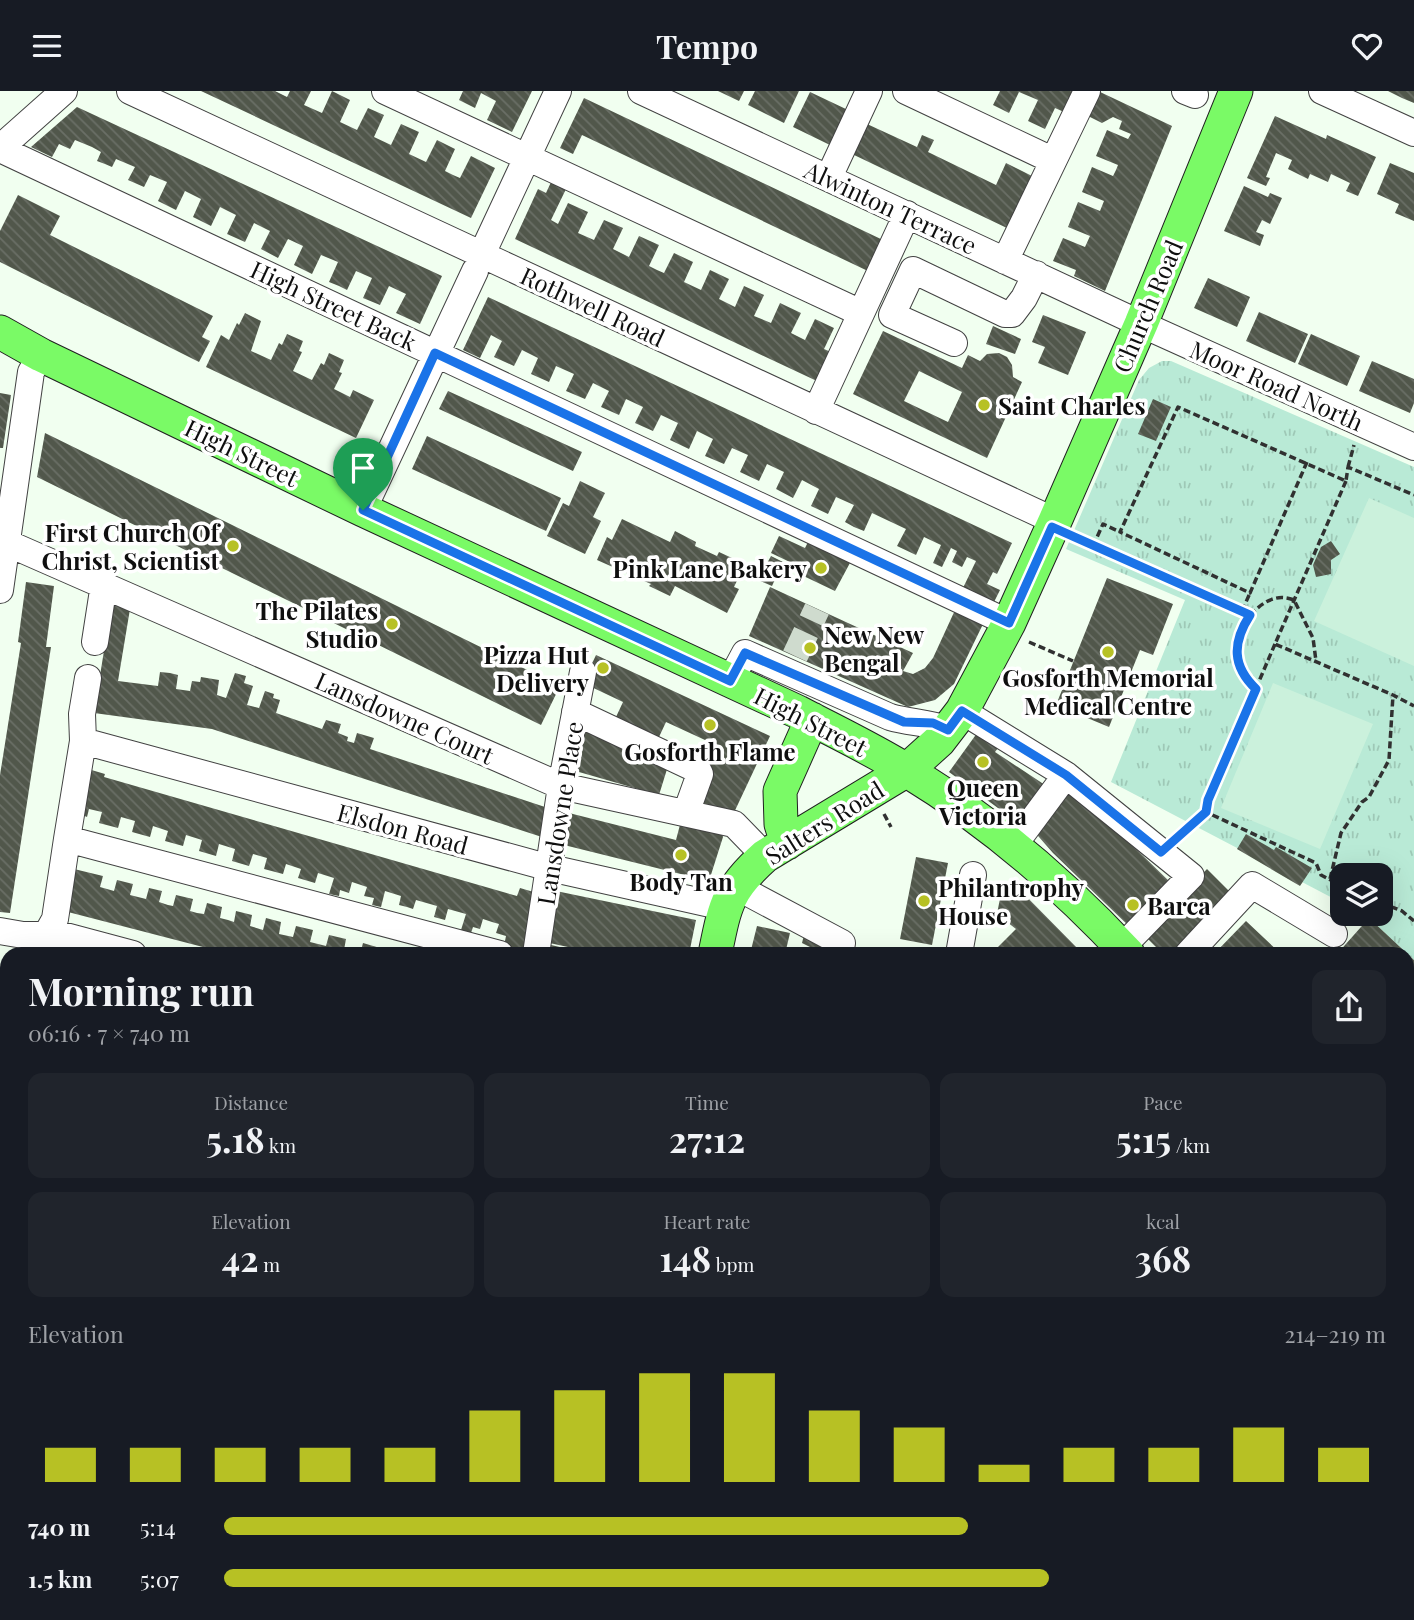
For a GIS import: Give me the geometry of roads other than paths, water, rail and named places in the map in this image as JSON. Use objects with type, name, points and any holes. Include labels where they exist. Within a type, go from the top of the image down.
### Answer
[{"type":"main road","name":"Church Road","points":[[907,771],[955,721],[1006,627],[1141,324],[1237,91]]},
{"type":"main road","name":"High Street","points":[[0,332],[41,355],[363,510],[805,715],[907,771],[1014,845],[1121,947]]},
{"type":"main road","points":[[776,849],[781,824],[780,791],[805,715]]},
{"type":"main road","name":"Salters Road","points":[[730,896],[776,849],[907,771]]},
{"type":"main road","points":[[717,947],[730,896]]},
{"type":"street","points":[[0,149],[65,91]]},
{"type":"street","name":"Rothwell Road","points":[[130,91],[478,262],[816,411],[1054,524]]},
{"type":"street","points":[[386,91],[861,313]]},
{"type":"street","points":[[363,510],[558,91]]},
{"type":"street","name":"Alwinton Terrace","points":[[641,91],[1141,324]]},
{"type":"street","points":[[829,177],[869,91]]},
{"type":"street","points":[[906,91],[1052,160]]},
{"type":"street","points":[[1005,261],[1087,91]]},
{"type":"street","points":[[1322,91],[1414,132]]},
{"type":"street","name":"High Street Back","points":[[0,149],[435,353],[1006,627]]},
{"type":"street","points":[[816,411],[907,214]]},
{"type":"street","points":[[954,343],[892,315],[913,271],[1005,314],[1012,314],[1036,274]]},
{"type":"street","name":"Moor Road North","points":[[1141,324],[1414,447]]},
{"type":"street","points":[[0,590],[7,543],[6,514],[31,372],[41,355]]},
{"type":"street","name":"Lansdowne Court","points":[[7,543],[561,786],[734,824],[776,849]]},
{"type":"street","points":[[95,642],[104,584]]},
{"type":"street","points":[[730,681],[745,653],[792,664],[815,684],[890,717],[904,722],[955,721],[1066,775],[1191,876],[1129,947]]},
{"type":"street","name":"Lansdowne Place","points":[[537,947],[561,786],[583,672]]},
{"type":"street","points":[[45,945],[55,919],[68,839],[83,741],[82,714],[88,678]]},
{"type":"street","points":[[805,715],[815,684]]},
{"type":"street","points":[[575,712],[698,770],[700,774],[685,813]]},
{"type":"street","name":"Elsdon Road","points":[[83,741],[550,868],[730,896],[842,943],[841,947]]},
{"type":"street","points":[[1014,845],[1066,775]]},
{"type":"street","points":[[68,839],[474,947]]},
{"type":"street","points":[[963,947],[973,875]]},
{"type":"street","points":[[1194,947],[1252,885],[1334,934]]},
{"type":"street","points":[[0,931],[23,935],[45,945]]},
{"type":"street","points":[[45,945],[62,935],[105,947]]},
{"type":"tunnel","points":[[795,656],[817,609]]},
{"type":"place","name":"Saint Charles","points":[[984,405]]},
{"type":"place","name":"First Church Of Christ, Scientist","points":[[233,546]]},
{"type":"place","name":"Pink Lane Bakery","points":[[821,568]]},
{"type":"place","name":"The Pilates Studio","points":[[392,624]]},
{"type":"place","name":"New New Bengal","points":[[810,648]]},
{"type":"place","name":"Gosforth Memorial Medical Centre","points":[[1108,652]]},
{"type":"place","name":"Pizza Hut Delivery","points":[[603,668]]},
{"type":"place","name":"Gosforth Flame","points":[[710,725]]},
{"type":"place","name":"Queen Victoria","points":[[983,762]]},
{"type":"place","name":"Body Tan","points":[[681,855]]},
{"type":"place","name":"Philantrophy House","points":[[924,901]]},
{"type":"place","name":"Barca","points":[[1133,905]]}]
